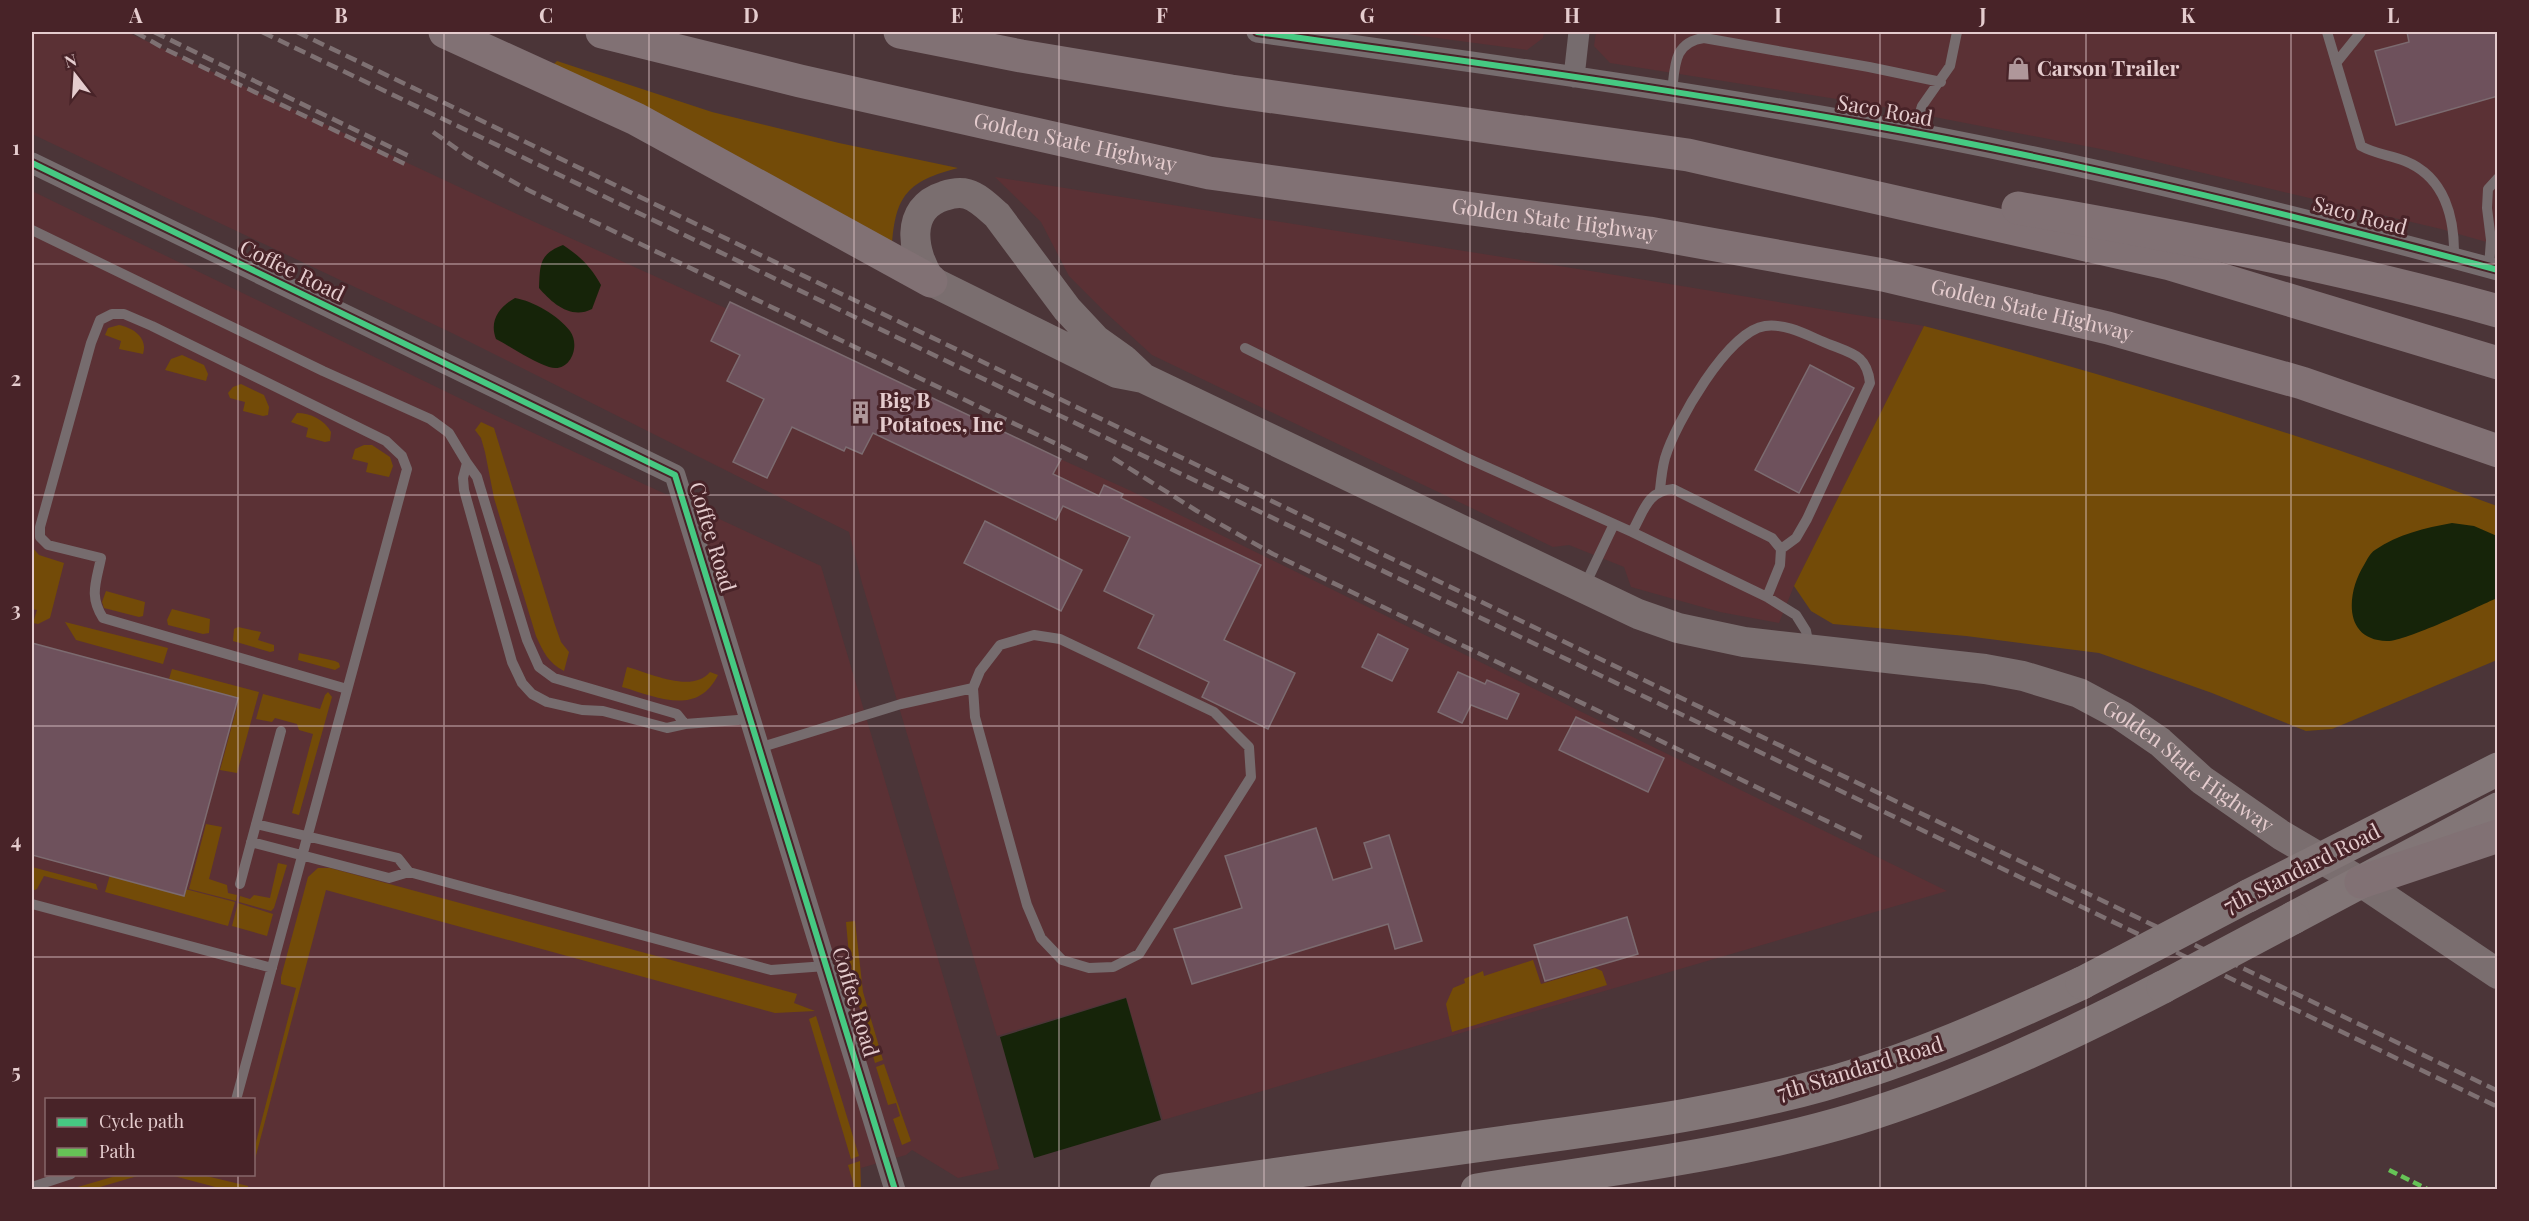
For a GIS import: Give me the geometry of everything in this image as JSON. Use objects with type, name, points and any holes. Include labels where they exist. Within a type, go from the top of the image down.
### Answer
[{"type":"highway","points":[[445,32],[636,119],[931,281]]},
{"type":"highway","name":"Golden State Highway","points":[[602,32],[800,81],[1209,173],[1649,233],[1883,274],[2120,331],[2302,383],[2498,451]]},
{"type":"highway","points":[[900,32],[1021,56],[1231,91],[1784,168],[2127,227],[2418,289],[2498,311]]},
{"type":"highway","points":[[1688,155],[2169,264],[2498,363]]},
{"type":"highway","points":[[2361,882],[2498,836]]},
{"type":"main road","name":"Golden State Highway","points":[[1143,378],[1124,360],[1096,340],[1081,324],[997,215],[981,201],[966,194],[950,194],[936,198],[916,220],[915,247],[921,264],[931,281],[1117,373],[1143,378],[1638,614],[1678,628],[1744,642],[1985,669],[2023,676],[2079,693],[2122,716],[2160,742],[2202,780],[2321,859],[2361,882],[2498,974]]},
{"type":"main road","name":"7th Standard Road","points":[[1166,1190],[1667,1119],[1822,1085],[1923,1052],[1989,1026],[2082,983],[2498,769]]},
{"type":"main road","name":"7th Standard Road","points":[[1477,1190],[1753,1145],[1855,1119],[2004,1065],[2127,1005],[2498,808]]},
{"type":"street","name":"Saco Road","points":[[1258,32],[1672,92],[1914,133],[2205,194],[2493,268]]},
{"type":"street","points":[[1574,77],[1579,32]]},
{"type":"street","name":"Coffee Road","points":[[32,163],[675,475],[895,1190]]},
{"type":"lane","points":[[1914,133],[1922,106],[1941,82],[1950,66],[1957,32]]},
{"type":"lane","points":[[2327,32],[2361,146],[2369,151],[2403,160],[2423,169],[2437,184],[2451,214],[2455,239],[2454,258]]},
{"type":"lane","points":[[2336,63],[2361,32]]},
{"type":"lane","points":[[1672,92],[1678,53],[1684,45],[1695,39],[1704,38],[1941,82]]},
{"type":"lane","points":[[2493,268],[2487,208],[2488,189],[2498,178]]},
{"type":"lane","points":[[32,230],[313,366],[430,419],[449,433],[480,487],[527,640],[540,667],[562,680],[677,714],[686,724]]},
{"type":"lane","points":[[237,1098],[402,492],[406,469],[402,456],[386,441],[152,326],[124,314],[112,314],[100,320],[91,343],[40,527],[40,537],[48,544],[101,558],[93,594],[95,605],[103,618],[347,689]]},
{"type":"lane","points":[[1660,490],[1665,458],[1681,421],[1718,362],[1742,338],[1763,327],[1783,326],[1858,356],[1868,367],[1870,383],[1807,519],[1796,538],[1780,549]]},
{"type":"lane","points":[[1245,348],[1469,459],[1632,532],[1767,597],[1796,615],[1806,631],[1810,649]]},
{"type":"lane","points":[[467,463],[463,478],[464,490],[512,662],[527,688],[547,702],[582,710],[603,711],[667,728],[686,724],[751,719]]},
{"type":"lane","points":[[1632,532],[1650,499],[1660,490],[1673,489],[1772,537],[1780,549],[1780,564],[1767,597]]},
{"type":"lane","points":[[1584,588],[1614,524]]},
{"type":"lane","points":[[1034,635],[1060,639],[1214,712],[1248,747],[1251,777],[1139,954],[1113,967],[1089,968],[1062,960],[1041,938],[1028,906],[978,728],[973,688],[980,671],[1000,645],[1034,635]]},
{"type":"lane","points":[[759,748],[901,704],[973,688]]},
{"type":"lane","points":[[240,884],[281,731]]},
{"type":"lane","points":[[256,824],[398,858],[409,872]]},
{"type":"lane","points":[[251,842],[389,878],[409,872],[771,970],[826,966]]},
{"type":"lane","points":[[32,904],[272,968]]},
{"type":"lane","points":[[32,1187],[65,1176]]},
{"type":"shaded area","points":[[32,32],[127,32],[517,214],[1129,490],[1947,891],[1163,1120],[1126,997],[997,1036],[862,583],[849,532],[454,334],[32,134]]},
{"type":"shaded area","points":[[1392,32],[1544,32],[1543,38],[1527,50]]},
{"type":"shaded area","points":[[1596,32],[2497,32],[2497,245],[2441,229],[2106,150],[1862,103],[1610,63],[1594,46]]},
{"type":"shaded area","points":[[557,61],[712,112],[839,143],[958,168],[927,179],[907,193],[897,215],[892,247],[552,66]]},
{"type":"shaded area","points":[[995,177],[1924,326],[1794,586],[1779,623],[1720,612],[1631,587],[1624,567],[1569,545],[1553,547],[1152,355],[1069,276],[1041,222]]},
{"type":"shaded area","points":[[32,191],[488,412],[821,566],[999,1169],[958,1178],[912,1150],[906,1155],[861,1168],[861,1190],[32,1189]]},
{"type":"shaded area","points":[[563,245],[585,262],[601,285],[592,309],[584,312],[569,311],[556,304],[539,288],[542,261],[549,252]]},
{"type":"shaded area","points":[[515,298],[530,302],[545,310],[570,331],[574,351],[568,363],[556,368],[549,367],[496,339],[494,326],[497,315]]},
{"type":"shaded area","points":[[119,325],[135,331],[142,339],[143,354],[119,349],[121,341],[105,335],[108,328]]},
{"type":"shaded area","points":[[1924,326],[2213,409],[2497,506],[2497,660],[2332,729],[2306,731],[2212,693],[2099,653],[1966,636],[1833,624],[1811,611],[1794,586]]},
{"type":"shaded area","points":[[182,355],[204,365],[208,374],[206,381],[165,370],[171,359]]},
{"type":"shaded area","points":[[241,384],[264,395],[269,407],[268,415],[243,411],[245,402],[230,398],[228,393],[233,387]]},
{"type":"shaded area","points":[[297,413],[307,414],[325,424],[331,432],[330,441],[325,442],[306,437],[308,428],[291,422]]},
{"type":"shaded area","points":[[481,422],[494,428],[555,625],[561,642],[569,652],[564,671],[550,660],[536,636],[494,498],[481,438],[475,430]]},
{"type":"shaded area","points":[[364,445],[372,445],[390,457],[393,466],[389,477],[366,472],[368,463],[352,459],[355,449]]},
{"type":"shaded area","points":[[2452,523],[2474,526],[2497,536],[2497,598],[2396,640],[2372,639],[2362,632],[2355,624],[2352,601],[2358,576],[2367,559],[2384,544],[2402,536]]},
{"type":"shaded area","points":[[32,547],[39,555],[64,563],[50,618],[38,624],[33,623],[37,610],[32,609]]},
{"type":"shaded area","points":[[106,591],[145,602],[143,616],[104,608],[102,602]]},
{"type":"shaded area","points":[[172,609],[210,619],[209,633],[203,634],[168,625],[167,620]]},
{"type":"shaded area","points":[[65,622],[168,648],[163,664],[76,640]]},
{"type":"shaded area","points":[[238,627],[261,632],[258,640],[274,645],[274,651],[270,652],[233,641],[234,629]]},
{"type":"shaded area","points":[[299,653],[335,661],[340,667],[335,670],[298,660]]},
{"type":"shaded area","points":[[627,667],[682,682],[702,678],[710,672],[718,675],[709,688],[699,696],[688,700],[662,699],[622,687]]},
{"type":"shaded area","points":[[172,669],[259,692],[237,773],[220,770],[238,703],[237,699],[169,679]]},
{"type":"shaded area","points":[[328,692],[332,697],[299,815],[292,813],[313,734],[299,730],[297,724],[275,718],[272,722],[256,719],[263,694],[320,709]]},
{"type":"shaded area","points":[[206,824],[222,827],[209,879],[227,885],[228,893],[237,895],[236,901],[189,889]]},
{"type":"shaded area","points":[[278,863],[287,865],[274,908],[271,911],[239,902],[240,896],[250,899],[254,895],[270,898]]},
{"type":"shaded area","points":[[32,867],[96,884],[98,890],[44,876],[37,889],[32,891]]},
{"type":"shaded area","points":[[318,868],[330,868],[797,994],[794,1003],[815,1011],[775,1013],[326,890],[255,1159],[255,1146],[296,988],[281,984],[281,977],[308,877]]},
{"type":"shaded area","points":[[110,875],[189,890],[235,902],[228,926],[105,892]]},
{"type":"shaded area","points":[[238,903],[273,914],[267,936],[232,926]]},
{"type":"shaded area","points":[[855,921],[863,992],[883,1060],[875,1063],[851,977],[846,922]]},
{"type":"shaded area","points":[[1533,960],[1541,984],[1595,968],[1602,971],[1607,985],[1452,1032],[1446,1004],[1453,988],[1465,983],[1464,979],[1483,971],[1484,976]]},
{"type":"shaded area","points":[[1126,998],[1161,1120],[1034,1158],[1000,1037]]},
{"type":"shaded area","points":[[816,1016],[859,1156],[851,1159],[809,1019]]},
{"type":"shaded area","points":[[884,1064],[911,1141],[902,1145],[893,1119],[900,1116],[896,1103],[888,1105],[876,1067]]},
{"type":"shaded area","points":[[860,1161],[861,1189],[852,1189],[854,1186],[848,1165]]},
{"type":"shaded area","points":[[116,1176],[138,1176],[93,1189],[71,1189]]},
{"type":"shaded area","points":[[174,1176],[206,1176],[248,1186],[248,1189],[223,1189]]},
{"type":"building","points":[[2407,32],[2498,32],[2498,96],[2396,125],[2375,51],[2409,42]]},
{"type":"building","points":[[730,302],[1061,459],[1053,474],[1099,496],[1104,485],[1123,494],[1121,498],[1261,565],[1224,640],[1295,673],[1268,729],[1202,697],[1209,682],[1138,648],[1154,615],[1104,591],[1130,537],[1063,506],[1056,520],[873,433],[862,454],[846,447],[844,451],[792,427],[767,478],[733,462],[764,399],[727,381],[740,355],[711,341]]},
{"type":"building","points":[[1810,365],[1854,388],[1799,493],[1755,470]]},
{"type":"building","points":[[985,521],[1082,570],[1061,611],[964,563]]},
{"type":"building","points":[[1378,634],[1408,649],[1392,681],[1362,667]]},
{"type":"building","points":[[32,643],[238,698],[184,896],[32,855]]},
{"type":"building","points":[[1458,672],[1485,684],[1487,680],[1519,694],[1507,719],[1471,705],[1462,723],[1438,712]]},
{"type":"building","points":[[1576,717],[1664,758],[1648,792],[1559,750]]},
{"type":"building","points":[[1316,828],[1333,880],[1372,868],[1364,843],[1389,835],[1422,941],[1395,949],[1388,924],[1192,984],[1174,929],[1242,908],[1225,856]]},
{"type":"building","points":[[1627,917],[1638,954],[1545,981],[1534,945]]},
{"type":"railway","points":[[135,32],[167,50],[407,165]]},
{"type":"railway","points":[[154,32],[413,158]]},
{"type":"railway","points":[[262,32],[2498,1107]]},
{"type":"railway","points":[[297,32],[2498,1091]]},
{"type":"railway","points":[[433,132],[467,156],[528,190],[1090,460]]},
{"type":"railway","points":[[1113,458],[1197,511],[1273,554],[1862,838]]},
{"type":"marked path","points":[[2389,1170],[2429,1190]]},
{"type":"cycle path","points":[[1257,32],[1634,86],[1940,138],[2180,189],[2498,270]]},
{"type":"cycle path","points":[[32,163],[675,475],[895,1190]]},
{"type":"place","name":"Carson Trailer","points":[[2019,69]]},
{"type":"place","name":"Big B Potatoes, Inc","points":[[861,413]]}]
